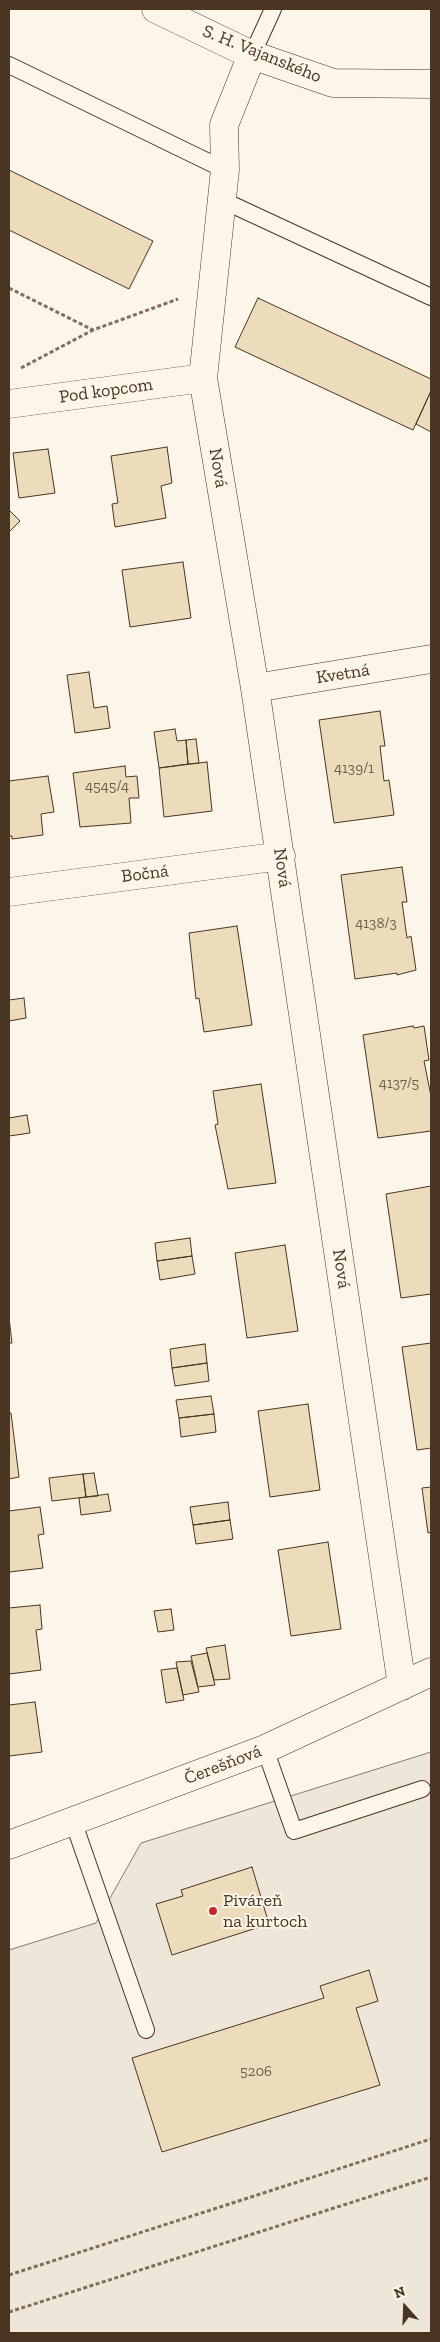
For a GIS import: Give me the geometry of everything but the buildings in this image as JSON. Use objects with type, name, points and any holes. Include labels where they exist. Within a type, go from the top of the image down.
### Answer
[{"type":"street","name":"S. H. Vajanského","points":[[156,9],[252,55],[333,83],[431,84]]},
{"type":"street","name":"Nová","points":[[252,55],[224,125],[225,170],[203,378],[256,688],[402,1686]]},
{"type":"street","name":"Pod kopcom","points":[[9,404],[203,378]]},
{"type":"street","name":"Kvetná","points":[[256,688],[431,660]]},
{"type":"street","name":"Bočná","points":[[9,892],[281,856]]},
{"type":"street","name":"Čerešňová","points":[[9,1845],[264,1749],[431,1672]]},
{"type":"lane","points":[[252,55],[273,9]]},
{"type":"lane","points":[[9,65],[225,170]]},
{"type":"lane","points":[[222,200],[431,296]]},
{"type":"lane","points":[[264,1749],[294,1831],[422,1789]]},
{"type":"lane","points":[[73,1821],[146,2030]]},
{"type":"path","points":[[9,288],[93,330]]},
{"type":"path","points":[[17,370],[93,330],[212,288]]},
{"type":"path","points":[[9,2275],[431,2140]]},
{"type":"path","points":[[9,2312],[431,2177]]},
{"type":"shaded area","points":[[431,1752],[431,2333],[9,2333],[9,1950],[96,1923],[141,1843]]},
{"type":"place","name":"Piváreň na kurtoch","points":[[213,1911]]}]
